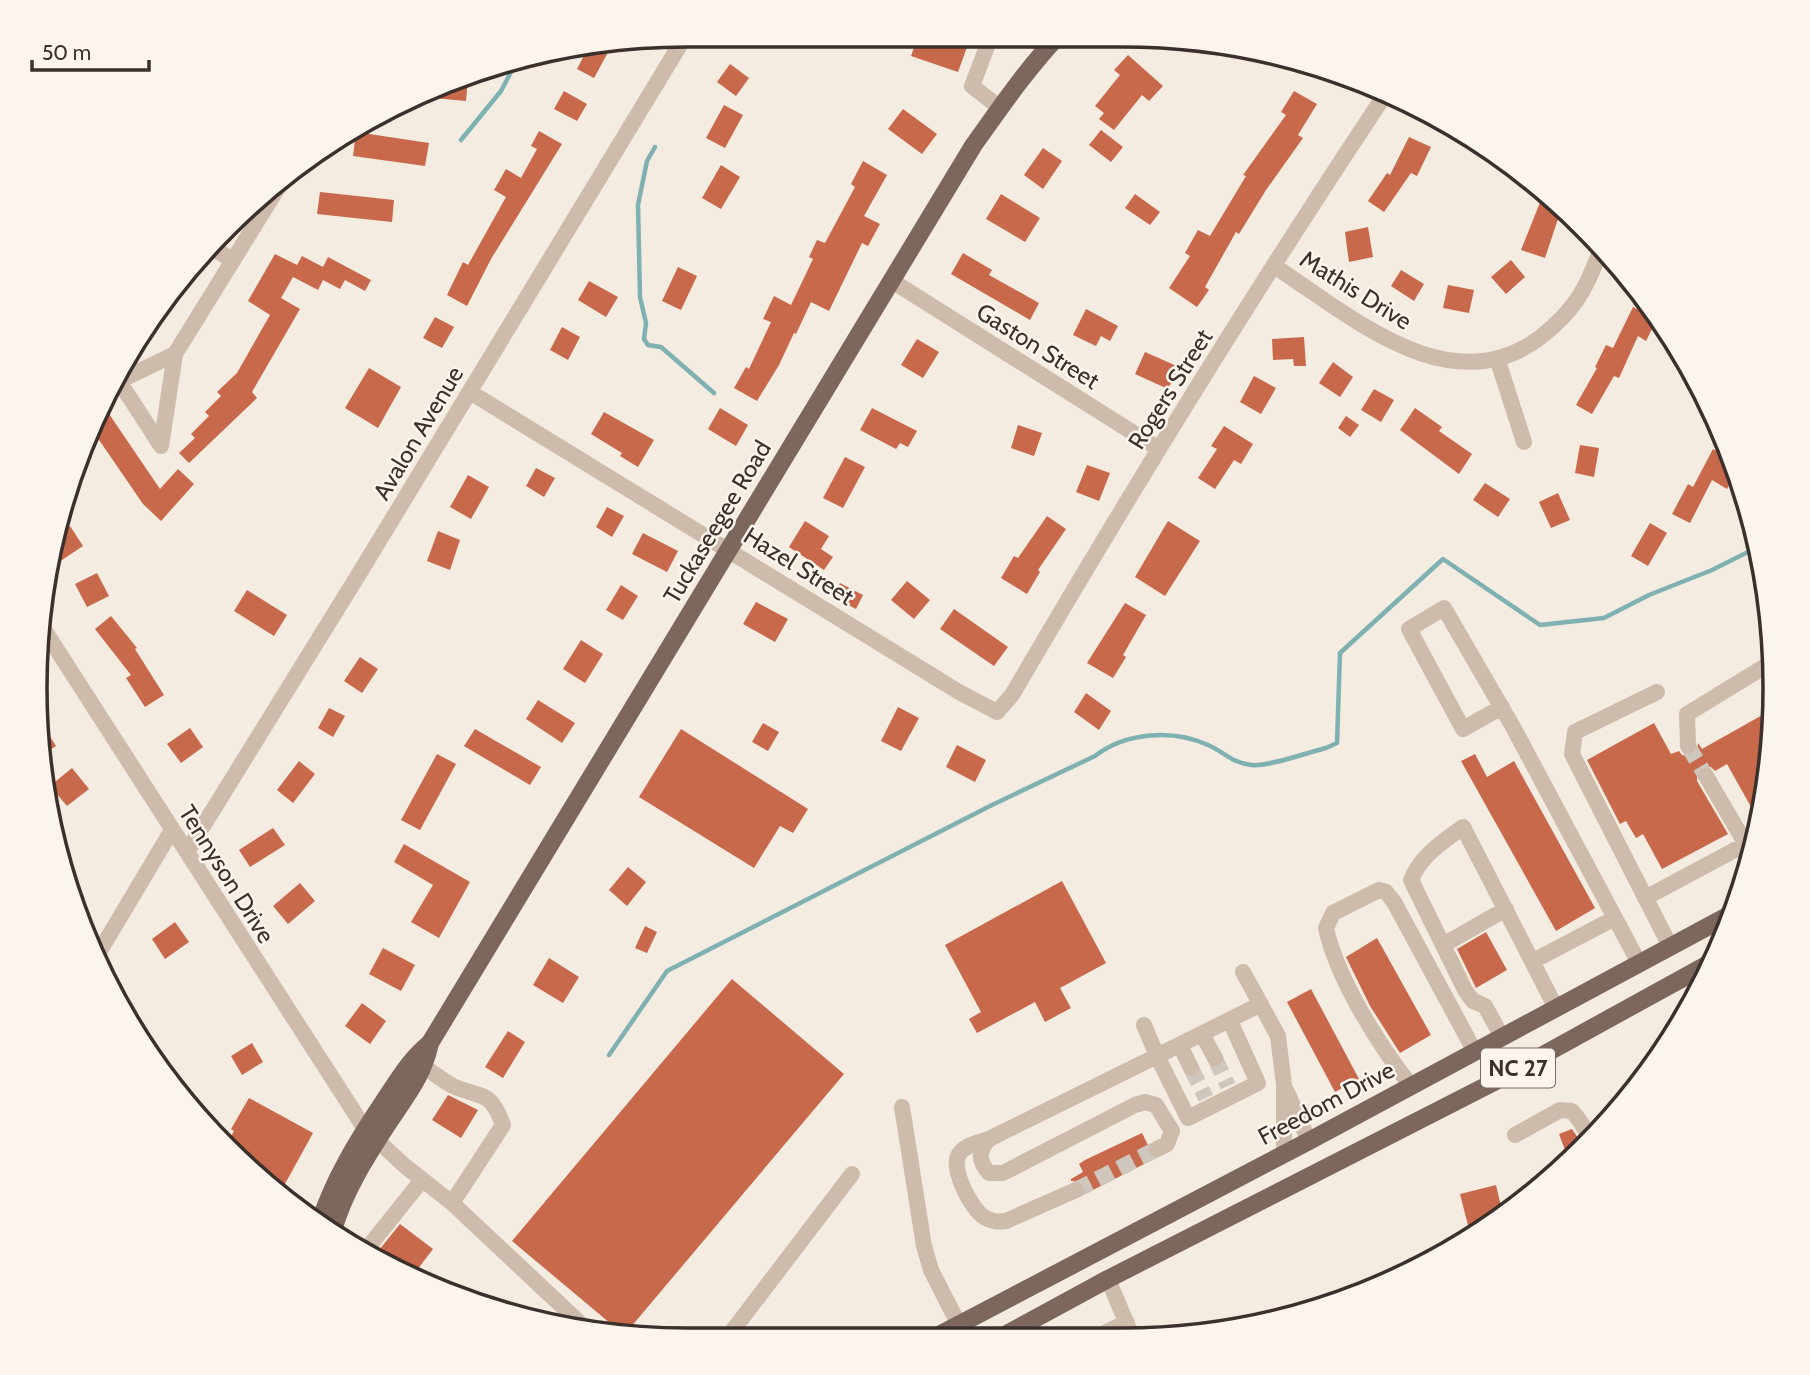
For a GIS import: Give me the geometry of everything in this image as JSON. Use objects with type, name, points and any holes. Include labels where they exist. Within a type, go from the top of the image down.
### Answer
[{"type":"main road","name":"Tuckaseegee Road","points":[[323,1214],[334,1185],[424,1067],[430,1043],[973,146],[1048,47]]},
{"type":"main road","name":"Freedom Drive","points":[[953,1328],[1309,1141],[1719,920]]},
{"type":"main road","name":"NC 27","points":[[1018,1328],[1108,1279],[1492,1083],[1698,969]]},
{"type":"main road","name":"Tuckaseegee Road","points":[[336,1223],[371,1135],[414,1057],[430,1043]]},
{"type":"main road","points":[[1309,1141],[1322,1170]]},
{"type":"main road","points":[[320,1211],[334,1185]]},
{"type":"street","name":"Avalon Avenue","points":[[187,852],[678,47]]},
{"type":"street","points":[[987,47],[972,86],[1000,108]]},
{"type":"street","name":"Rogers Street","points":[[997,712],[1012,695],[1159,449],[1380,102]]},
{"type":"street","points":[[123,386],[161,446],[175,355],[268,204]]},
{"type":"street","points":[[219,252],[233,260]]},
{"type":"street","name":"Mathis Drive","points":[[1274,266],[1398,346],[1424,355],[1475,362],[1497,358],[1532,343],[1562,320],[1582,295],[1597,258]]},
{"type":"street","name":"Gaston Street","points":[[892,281],[1159,449]]},
{"type":"street","points":[[128,377],[175,355]]},
{"type":"street","points":[[1497,358],[1524,442]]},
{"type":"street","name":"Hazel Street","points":[[470,392],[959,692],[997,712]]},
{"type":"street","points":[[1502,707],[1463,729],[1409,629],[1444,608],[1502,707],[1639,963]]},
{"type":"street","name":"Tennyson Drive","points":[[50,639],[371,1135],[452,1203],[570,1316]]},
{"type":"street","points":[[1688,746],[1687,714],[1762,668]]},
{"type":"street","points":[[1657,692],[1576,732],[1572,754],[1670,946]]},
{"type":"street","points":[[1706,776],[1744,840]]},
{"type":"street","points":[[1502,1037],[1485,1006],[1473,1001],[1465,990],[1411,880],[1415,870],[1430,851],[1464,827],[1556,1008]]},
{"type":"street","points":[[102,946],[172,830]]},
{"type":"street","points":[[1645,898],[1741,853]]},
{"type":"street","points":[[1411,1086],[1390,1059],[1348,984],[1326,928],[1334,913],[1379,890],[1386,892],[1394,902],[1475,1052]]},
{"type":"street","points":[[1443,946],[1506,909]]},
{"type":"street","points":[[1532,961],[1615,918]]},
{"type":"street","points":[[1243,972],[1278,1036],[1284,1085],[1284,1154]]},
{"type":"street","points":[[1076,1190],[1006,1222],[994,1222],[982,1216],[971,1202],[958,1174],[956,1161],[961,1151],[1261,1004]]},
{"type":"street","points":[[1144,1025],[1188,1118],[1209,1102],[1231,1091],[1258,1083],[1230,1021]]},
{"type":"street","points":[[1202,1034],[1215,1058]]},
{"type":"street","points":[[1180,1045],[1191,1068]]},
{"type":"street","points":[[424,1067],[453,1086],[479,1093],[496,1106],[503,1125],[452,1203]]},
{"type":"street","points":[[1284,1085],[1309,1141]]},
{"type":"street","points":[[989,1139],[981,1147],[979,1156],[983,1167],[989,1173],[1003,1173],[1145,1102],[1156,1105],[1172,1132],[1167,1144],[1157,1149]]},
{"type":"street","points":[[902,1107],[924,1246],[931,1270],[959,1325]]},
{"type":"street","points":[[1516,1135],[1560,1110],[1572,1111],[1585,1130]]},
{"type":"street","points":[[735,1328],[852,1174]]},
{"type":"street","points":[[371,1244],[422,1180]]},
{"type":"street","points":[[1108,1279],[1129,1328]]},
{"type":"building","points":[[914,47],[967,47],[958,72],[911,56]]},
{"type":"building","points":[[608,53],[594,78],[577,69],[584,56]]},
{"type":"building","points":[[1128,55],[1163,86],[1149,101],[1142,95],[1114,130],[1099,119],[1104,113],[1095,106],[1120,75],[1114,70]]},
{"type":"building","points":[[730,64],[749,78],[736,96],[717,82]]},
{"type":"building","points":[[467,87],[466,101],[437,98]]},
{"type":"building","points":[[564,91],[587,104],[577,121],[554,109]]},
{"type":"building","points":[[1294,91],[1317,104],[1298,135],[1303,138],[1239,234],[1236,232],[1205,287],[1209,290],[1197,307],[1169,288],[1190,256],[1185,253],[1198,230],[1210,236],[1246,176],[1243,175],[1286,115],[1281,112]]},
{"type":"building","points":[[724,105],[743,115],[725,148],[706,138]]},
{"type":"building","points":[[903,109],[937,134],[922,154],[888,129]]},
{"type":"building","points":[[1101,130],[1123,147],[1111,162],[1089,145]]},
{"type":"building","points":[[539,131],[562,144],[491,259],[467,306],[447,295],[463,262],[468,265],[506,197],[494,190],[506,169],[521,178],[537,149],[531,146]]},
{"type":"building","points":[[366,134],[429,143],[425,166],[353,156],[355,141]]},
{"type":"building","points":[[1409,137],[1431,147],[1417,176],[1411,173],[1384,212],[1368,201],[1387,173],[1390,175]]},
{"type":"building","points":[[1043,148],[1062,161],[1043,189],[1024,175]]},
{"type":"building","points":[[863,161],[887,175],[864,216],[880,224],[868,246],[862,243],[829,311],[811,302],[796,334],[794,333],[779,365],[757,401],[734,388],[746,367],[749,369],[771,322],[763,319],[774,296],[791,305],[813,259],[809,257],[817,240],[825,243],[855,187],[851,184]]},
{"type":"building","points":[[721,165],[740,177],[721,209],[702,198]]},
{"type":"building","points":[[320,192],[394,200],[392,222],[317,214]]},
{"type":"building","points":[[1001,194],[1040,218],[1025,242],[986,219]]},
{"type":"building","points":[[1135,194],[1160,212],[1150,225],[1125,208]]},
{"type":"building","points":[[1540,202],[1558,219],[1545,258],[1521,250]]},
{"type":"building","points":[[1368,227],[1373,257],[1349,262],[1345,232]]},
{"type":"building","points":[[963,253],[992,270],[989,275],[1039,303],[1030,320],[951,274]]},
{"type":"building","points":[[275,254],[297,265],[302,256],[323,267],[328,257],[371,280],[365,291],[345,280],[340,289],[323,280],[318,290],[293,277],[281,298],[300,309],[252,392],[257,398],[189,463],[179,453],[195,438],[191,434],[209,416],[205,412],[221,396],[217,392],[237,373],[270,315],[248,301]]},
{"type":"building","points":[[1511,260],[1525,277],[1506,294],[1491,277]]},
{"type":"building","points":[[678,267],[697,276],[681,310],[662,301]]},
{"type":"building","points":[[1401,270],[1424,284],[1414,301],[1391,286]]},
{"type":"building","points":[[589,281],[618,297],[606,317],[578,300]]},
{"type":"building","points":[[1448,285],[1474,290],[1469,313],[1443,308]]},
{"type":"building","points":[[1633,307],[1639,310],[1652,328],[1646,341],[1638,336],[1619,378],[1614,376],[1592,414],[1576,405],[1597,368],[1595,367],[1606,345],[1613,348]]},
{"type":"building","points":[[1086,309],[1118,326],[1110,341],[1101,336],[1096,346],[1073,335]]},
{"type":"building","points":[[435,317],[454,327],[442,348],[423,338]]},
{"type":"building","points":[[562,327],[580,337],[568,360],[550,350]]},
{"type":"building","points":[[1304,337],[1306,366],[1294,366],[1293,359],[1273,360],[1272,339]]},
{"type":"building","points":[[917,339],[939,352],[923,378],[901,365]]},
{"type":"building","points":[[1145,352],[1179,367],[1168,389],[1135,374]]},
{"type":"building","points":[[1333,362],[1353,377],[1340,397],[1319,383]]},
{"type":"building","points":[[369,368],[401,387],[378,428],[345,408]]},
{"type":"building","points":[[1254,376],[1276,388],[1261,414],[1240,402]]},
{"type":"building","points":[[1374,389],[1394,400],[1381,422],[1361,410]]},
{"type":"building","points":[[720,408],[748,425],[736,446],[708,429]]},
{"type":"building","points":[[872,408],[917,431],[908,447],[900,443],[896,449],[860,430]]},
{"type":"building","points":[[1415,408],[1442,427],[1439,431],[1472,454],[1459,474],[1400,430]]},
{"type":"building","points":[[604,412],[654,440],[638,467],[620,456],[622,453],[591,434]]},
{"type":"building","points":[[109,414],[160,489],[178,469],[194,484],[161,521],[143,504],[98,438]]},
{"type":"building","points":[[1346,416],[1359,425],[1350,437],[1338,428]]},
{"type":"building","points":[[1018,425],[1042,433],[1034,456],[1011,448]]},
{"type":"building","points":[[1224,426],[1253,444],[1241,464],[1234,460],[1215,489],[1198,478],[1217,449],[1211,446]]},
{"type":"building","points":[[1580,445],[1599,448],[1594,477],[1575,473]]},
{"type":"building","points":[[1713,449],[1718,451],[1730,484],[1727,489],[1712,480],[1690,523],[1672,514],[1688,484],[1693,487]]},
{"type":"building","points":[[845,457],[865,467],[843,508],[823,498]]},
{"type":"building","points":[[1087,465],[1110,473],[1099,501],[1076,492]]},
{"type":"building","points":[[536,468],[555,478],[544,497],[526,486]]},
{"type":"building","points":[[468,475],[489,487],[471,519],[450,507]]},
{"type":"building","points":[[1485,483],[1510,499],[1498,517],[1473,500]]},
{"type":"building","points":[[1558,493],[1570,520],[1551,528],[1539,502]]},
{"type":"building","points":[[607,507],[624,516],[612,537],[596,527]]},
{"type":"building","points":[[1047,516],[1066,529],[1038,570],[1040,572],[1027,594],[1001,578],[1014,556],[1018,558]]},
{"type":"building","points":[[805,521],[829,536],[821,549],[833,557],[824,570],[789,547]]},
{"type":"building","points":[[1168,521],[1200,541],[1165,596],[1135,577]]},
{"type":"building","points":[[1650,523],[1667,533],[1648,566],[1631,556]]},
{"type":"building","points":[[70,526],[83,546],[60,561]]},
{"type":"building","points":[[438,531],[460,540],[450,570],[427,561]]},
{"type":"building","points":[[643,533],[678,551],[667,572],[632,554]]},
{"type":"building","points":[[97,573],[109,596],[87,607],[75,584]]},
{"type":"building","points":[[907,581],[930,600],[914,619],[891,600]]},
{"type":"building","points":[[840,583],[863,595],[856,609],[833,597]]},
{"type":"building","points":[[621,585],[638,596],[623,620],[606,610]]},
{"type":"building","points":[[247,590],[287,615],[274,636],[234,611]]},
{"type":"building","points":[[756,602],[788,619],[775,642],[743,624]]},
{"type":"building","points":[[1125,603],[1146,615],[1113,678],[1087,663]]},
{"type":"building","points":[[954,609],[1008,647],[994,666],[940,629]]},
{"type":"building","points":[[111,616],[137,648],[135,649],[164,695],[145,707],[126,678],[131,675],[95,629]]},
{"type":"building","points":[[581,640],[603,654],[585,683],[563,669]]},
{"type":"building","points":[[360,657],[378,669],[362,693],[344,681]]},
{"type":"building","points":[[1086,693],[1111,711],[1099,730],[1074,712]]},
{"type":"building","points":[[538,700],[575,723],[562,743],[526,719]]},
{"type":"building","points":[[898,707],[919,718],[901,751],[881,741]]},
{"type":"building","points":[[329,708],[345,716],[333,737],[318,728]]},
{"type":"building","points":[[1762,715],[1751,807],[1727,764],[1715,771],[1711,767],[1701,767],[1697,771],[1697,781],[1728,834],[1662,869],[1643,834],[1636,838],[1626,821],[1620,824],[1587,760],[1654,723],[1671,754],[1679,751],[1682,755],[1689,756],[1697,752],[1698,743],[1702,749]]},
{"type":"building","points":[[763,723],[779,732],[768,751],[752,742]]},
{"type":"building","points":[[190,728],[203,747],[181,763],[167,744]]},
{"type":"building","points":[[475,729],[541,767],[530,785],[464,746]]},
{"type":"building","points":[[681,729],[808,809],[793,833],[780,826],[754,868],[639,797]]},
{"type":"building","points":[[50,736],[56,746],[51,749]]},
{"type":"building","points":[[957,745],[986,760],[975,782],[946,767]]},
{"type":"building","points":[[437,754],[456,764],[420,830],[401,820]]},
{"type":"building","points":[[1475,754],[1487,777],[1514,761],[1595,908],[1556,931],[1461,761]]},
{"type":"building","points":[[299,761],[315,774],[293,803],[277,790]]},
{"type":"building","points":[[72,768],[89,789],[67,806],[57,794],[55,782]]},
{"type":"building","points":[[273,828],[285,845],[250,867],[239,850]]},
{"type":"building","points":[[404,844],[470,882],[439,938],[411,922],[433,885],[394,862]]},
{"type":"building","points":[[628,867],[646,882],[627,906],[609,890]]},
{"type":"building","points":[[1062,881],[1106,963],[1060,988],[1071,1008],[1045,1022],[1035,1002],[977,1033],[969,1019],[981,1012],[945,945]]},
{"type":"building","points":[[300,883],[315,901],[288,924],[273,906]]},
{"type":"building","points":[[175,922],[189,942],[165,959],[152,939]]},
{"type":"building","points":[[645,926],[657,932],[647,953],[635,948]]},
{"type":"building","points":[[1486,932],[1507,970],[1476,988],[1457,949]]},
{"type":"building","points":[[1377,938],[1431,1035],[1400,1053],[1370,1006],[1346,957]]},
{"type":"building","points":[[383,948],[415,965],[401,991],[369,974]]},
{"type":"building","points":[[549,958],[579,977],[563,1003],[533,985]]},
{"type":"building","points":[[732,979],[844,1074],[633,1325],[609,1323],[512,1241]]},
{"type":"building","points":[[1311,989],[1359,1079],[1335,1092],[1287,1002]]},
{"type":"building","points":[[362,1003],[386,1021],[370,1044],[345,1026]]},
{"type":"building","points":[[508,1031],[525,1042],[503,1078],[485,1067]]},
{"type":"building","points":[[252,1043],[263,1062],[242,1075],[231,1056]]},
{"type":"building","points":[[448,1095],[478,1110],[461,1138],[432,1120]]},
{"type":"building","points":[[249,1098],[313,1133],[285,1185],[235,1140],[231,1136],[234,1131],[231,1129]]},
{"type":"building","points":[[1572,1129],[1578,1137],[1565,1150],[1559,1134]]},
{"type":"building","points":[[1142,1133],[1148,1145],[1147,1153],[1154,1159],[1085,1194],[1086,1186],[1083,1182],[1071,1181],[1083,1172],[1079,1164]]},
{"type":"building","points":[[1496,1185],[1500,1204],[1468,1226],[1460,1194]]},
{"type":"building","points":[[400,1224],[433,1249],[418,1268],[380,1249]]},
{"type":"waterway","points":[[461,140],[501,91],[511,72]]},
{"type":"waterway","points":[[655,147],[647,161],[638,205],[640,297],[646,323],[644,339],[648,345],[661,347],[714,393]]},
{"type":"waterway","points":[[609,1055],[667,971],[1107,748],[1135,738],[1165,735],[1194,740],[1234,760],[1259,765],[1278,762],[1337,743],[1340,653],[1443,559],[1540,625],[1604,618],[1649,595],[1712,570],[1748,552]]},
{"type":"tunnel","points":[[1688,746],[1706,776]]},
{"type":"tunnel","points":[[1215,1058],[1228,1086]]},
{"type":"tunnel","points":[[1191,1068],[1206,1098]]},
{"type":"tunnel","points":[[1076,1190],[1157,1149]]}]
